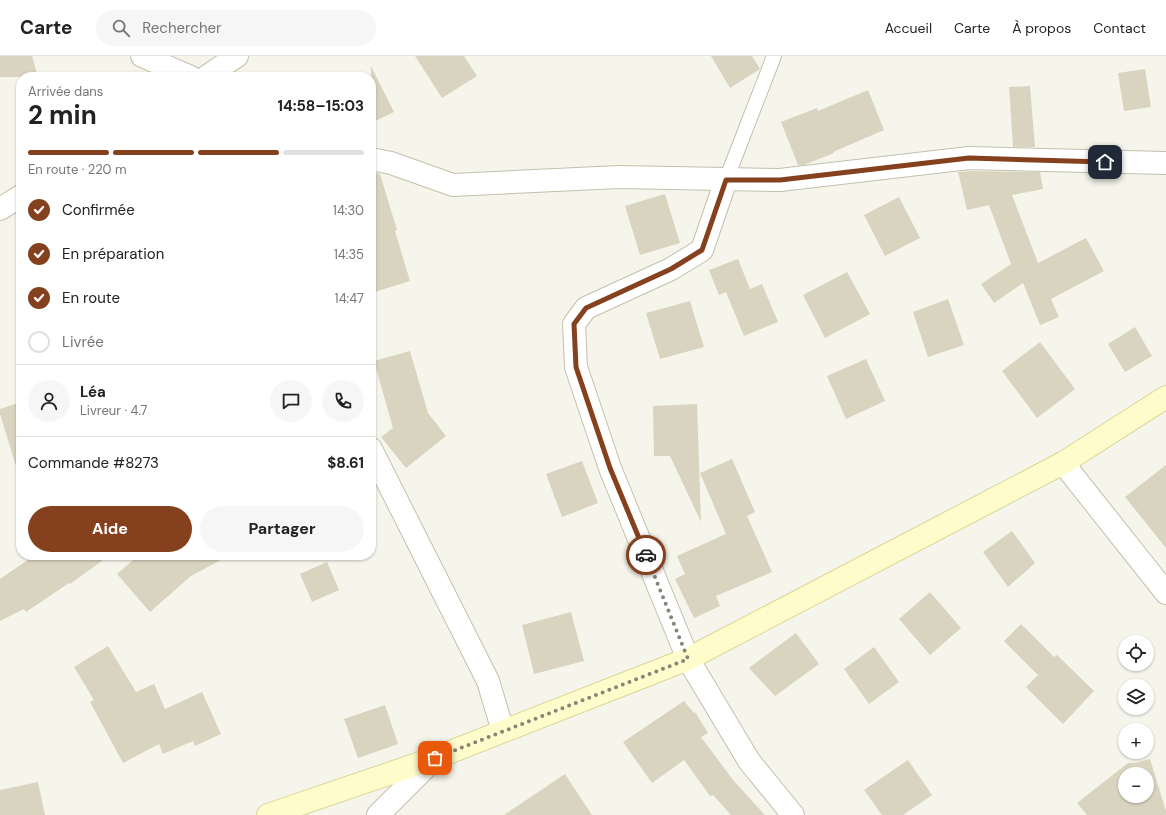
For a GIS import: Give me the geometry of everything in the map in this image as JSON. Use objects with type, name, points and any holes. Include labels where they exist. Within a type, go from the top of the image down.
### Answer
[{"type":"street","points":[[142,56],[179,72]]},
{"type":"street","points":[[213,72],[237,56]]},
{"type":"street","points":[[376,160],[391,163],[453,185],[620,177],[780,180],[969,158],[1166,163]]},
{"type":"street","points":[[726,180],[702,250],[671,269],[586,308],[574,324],[576,367],[610,468],[688,659],[749,761],[793,815]]},
{"type":"street","points":[[0,209],[16,199]]},
{"type":"street","points":[[268,815],[435,758],[688,659],[1063,463],[1166,397]]},
{"type":"street","points":[[376,459],[488,681],[503,731]]},
{"type":"street","points":[[1063,463],[1166,593]]},
{"type":"street","points":[[378,815],[435,758]]},
{"type":"lane","points":[[726,180],[774,56]]},
{"type":"building","points":[[0,56],[32,56],[37,72],[16,72],[16,77],[0,77]]},
{"type":"building","points":[[415,56],[464,56],[477,76],[442,98]]},
{"type":"building","points":[[711,56],[752,56],[760,69],[730,88]]},
{"type":"building","points":[[1145,69],[1151,107],[1124,111],[1118,73]]},
{"type":"building","points":[[376,76],[394,112],[376,121]]},
{"type":"building","points":[[1030,86],[1035,147],[1013,147],[1009,87]]},
{"type":"building","points":[[868,90],[884,130],[833,152],[834,153],[804,165],[798,165],[781,122],[817,108],[818,111]]},
{"type":"building","points":[[958,172],[1040,172],[1043,189],[1012,195],[1038,263],[1086,238],[1104,271],[1051,299],[1059,317],[1040,325],[1023,283],[994,303],[981,284],[1011,264],[989,205],[967,210]]},
{"type":"building","points":[[376,173],[380,174],[397,230],[395,231],[410,281],[376,291]]},
{"type":"building","points":[[665,194],[680,243],[640,255],[625,206]]},
{"type":"building","points":[[899,197],[920,238],[885,256],[864,215]]},
{"type":"building","points":[[738,259],[750,289],[762,284],[778,322],[744,336],[726,292],[719,295],[709,270]]},
{"type":"building","points":[[847,272],[870,314],[825,338],[803,295]]},
{"type":"building","points":[[948,299],[964,345],[928,357],[913,312]]},
{"type":"building","points":[[690,301],[704,347],[660,359],[646,313]]},
{"type":"building","points":[[1135,327],[1152,356],[1125,372],[1108,344]]},
{"type":"building","points":[[1040,342],[1075,389],[1037,418],[1002,371]]},
{"type":"building","points":[[410,351],[428,413],[446,436],[406,468],[381,437],[393,428],[376,368],[376,360]]},
{"type":"building","points":[[866,359],[885,401],[846,419],[827,376]]},
{"type":"building","points":[[16,404],[16,466],[0,414],[0,409]]},
{"type":"building","points":[[697,404],[701,522],[670,456],[654,456],[653,406]]},
{"type":"building","points":[[732,459],[755,512],[747,516],[772,572],[716,596],[720,606],[694,618],[675,579],[685,574],[677,556],[726,534],[700,473]]},
{"type":"building","points":[[582,461],[598,503],[562,517],[546,474]]},
{"type":"building","points":[[1166,465],[1166,548],[1125,497]]},
{"type":"building","points":[[1012,531],[1035,563],[1008,587],[983,552]]},
{"type":"building","points":[[28,560],[103,560],[70,584],[69,583],[26,612],[24,609],[0,621],[0,579]]},
{"type":"building","points":[[133,560],[221,560],[191,576],[150,612],[117,574]]},
{"type":"building","points":[[327,562],[339,590],[312,602],[300,574]]},
{"type":"building","points":[[930,592],[961,628],[930,655],[899,619]]},
{"type":"building","points":[[571,612],[584,661],[534,674],[522,625]]},
{"type":"building","points":[[1021,624],[1054,657],[1057,655],[1094,691],[1063,724],[1026,687],[1038,675],[1004,641]]},
{"type":"building","points":[[796,633],[819,664],[775,696],[749,668]]},
{"type":"building","points":[[108,646],[136,692],[154,684],[165,709],[202,692],[221,734],[195,746],[193,741],[163,754],[159,744],[123,763],[90,702],[94,700],[74,667]]},
{"type":"building","points":[[874,647],[899,682],[869,704],[844,669]]},
{"type":"building","points":[[684,701],[694,713],[695,712],[708,733],[701,737],[733,780],[765,815],[731,815],[713,795],[710,796],[684,760],[652,783],[623,742]]},
{"type":"building","points":[[385,705],[398,744],[358,758],[344,719]]},
{"type":"building","points":[[1150,759],[1152,767],[1123,767],[1128,763],[1135,763]]},
{"type":"building","points":[[908,760],[932,795],[903,815],[882,815],[864,790]]},
{"type":"building","points":[[1118,771],[1118,803],[1154,803],[1154,772],[1166,815],[1087,815],[1077,803]]},
{"type":"building","points":[[565,774],[592,815],[504,815]]},
{"type":"building","points":[[38,782],[45,815],[0,815],[0,790]]},
{"type":"way so far","points":[[435,758],[688,659],[646,555]]},
{"type":"route","points":[[646,555],[610,468],[576,367],[574,324],[586,308],[626,291],[671,269],[702,250],[726,180],[780,180],[969,158],[1105,162]]}]
